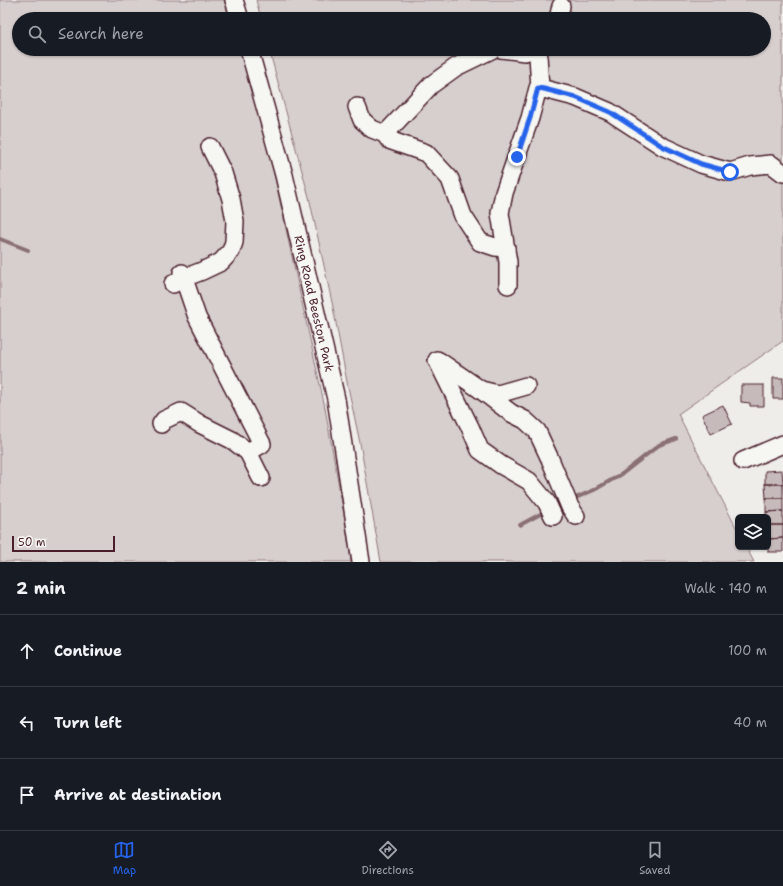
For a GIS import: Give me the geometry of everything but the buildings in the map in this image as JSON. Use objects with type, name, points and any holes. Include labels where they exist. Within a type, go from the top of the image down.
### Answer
[{"type":"street","points":[[234,0],[238,12]]},
{"type":"street","name":"Ring Road Beeston Park","points":[[251,56],[284,175],[334,392],[361,562]]},
{"type":"street","points":[[385,134],[430,85],[456,67],[479,56]]},
{"type":"street","points":[[508,285],[508,262],[500,213],[504,193],[530,118],[538,88],[540,88],[538,56]]},
{"type":"street","points":[[540,88],[575,97],[610,112],[662,146],[701,164],[730,172],[750,166],[771,164],[783,173]]},
{"type":"street","points":[[357,107],[362,120],[372,129],[385,134],[389,140],[426,153],[450,179],[462,216],[480,242],[495,247],[506,248]]},
{"type":"street","points":[[210,147],[223,173],[231,199],[235,221],[234,242],[231,251],[221,262],[202,272],[180,278],[197,316],[262,444],[248,452]]},
{"type":"street","points":[[553,516],[547,503],[529,482],[480,450],[437,360],[511,414],[525,420],[537,431],[570,507],[576,516]]},
{"type":"street","points":[[480,390],[498,394],[526,386]]},
{"type":"street","points":[[161,424],[164,420],[181,412],[200,424],[232,440],[248,452],[261,478]]},
{"type":"street","points":[[743,461],[783,444]]},
{"type":"shaded area","points":[[0,0],[224,0],[228,12],[12,12],[12,56],[242,56],[271,160],[324,403],[351,562],[0,562]]},
{"type":"shaded area","points":[[256,0],[783,0],[783,341],[678,414],[735,525],[735,550],[748,550],[754,562],[381,562],[360,443],[333,307],[309,197],[271,56],[771,56],[771,12],[259,12]]},
{"type":"waterway","points":[[0,239],[28,250]]},
{"type":"waterway","points":[[571,500],[594,490],[622,474],[659,445],[676,439]]},
{"type":"waterway","points":[[520,525],[546,511]]},
{"type":"route","points":[[517,157],[538,88],[575,97],[610,112],[662,146],[701,164],[730,172]]}]
